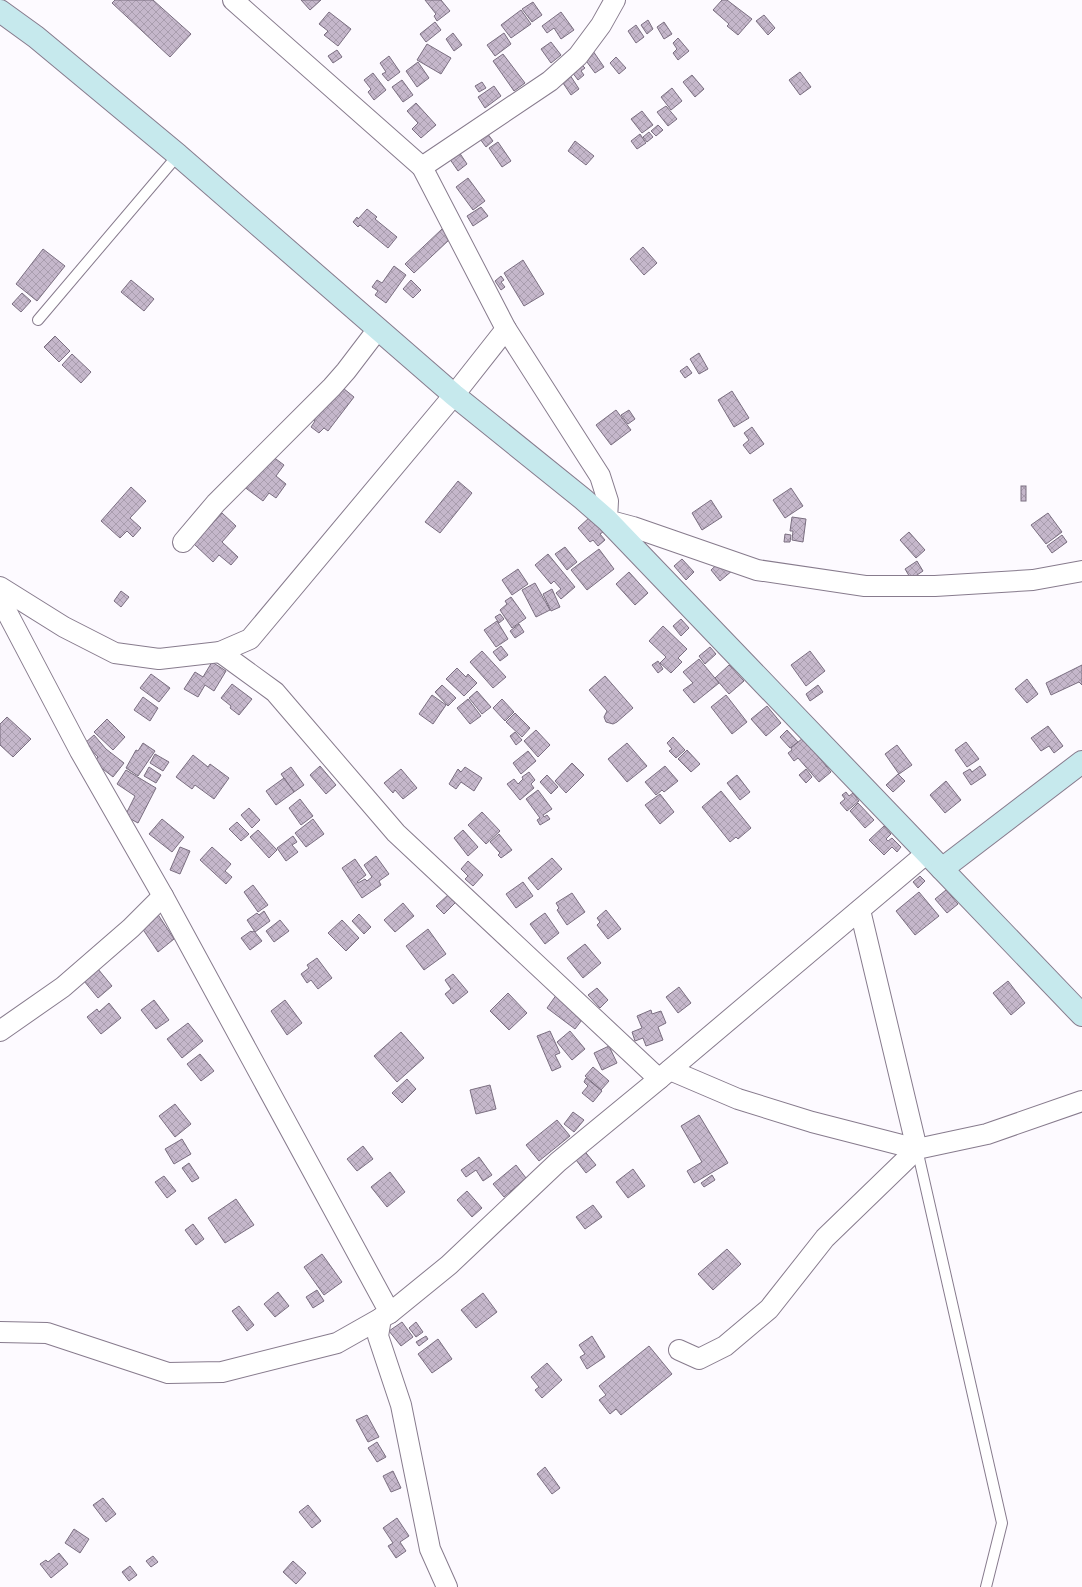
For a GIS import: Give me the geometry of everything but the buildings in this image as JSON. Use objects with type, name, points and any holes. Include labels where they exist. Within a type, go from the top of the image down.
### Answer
[{"type":"street","points":[[233,0],[422,167],[506,329],[600,476],[608,501],[607,520]]},
{"type":"street","points":[[422,167],[550,81],[578,56],[601,25],[615,0]]},
{"type":"street","points":[[0,11],[36,37],[178,155],[454,395],[584,499],[607,520],[1082,1015]]},
{"type":"street","points":[[183,542],[216,503],[332,387],[378,329]]},
{"type":"street","points":[[0,587],[64,626],[115,653],[160,659],[220,652],[250,639],[454,395],[506,329]]},
{"type":"street","points":[[607,520],[633,527],[757,570],[865,586],[935,586],[1033,580],[1082,571]]},
{"type":"street","points":[[0,599],[80,751],[163,896],[386,1316],[378,1336],[402,1405],[430,1549],[447,1587]]},
{"type":"street","points":[[220,652],[274,692],[396,833],[665,1074],[738,1100],[812,1122],[917,1149],[987,1134],[1082,1101]]},
{"type":"street","points":[[942,869],[1082,762]]},
{"type":"street","points":[[0,1332],[47,1334],[168,1373],[222,1372],[337,1343],[386,1316],[449,1265],[558,1162],[665,1074],[927,853]]},
{"type":"street","points":[[0,1031],[63,987],[131,928],[163,896]]},
{"type":"street","points":[[860,910],[917,1149]]},
{"type":"street","points":[[679,1350],[699,1359],[725,1346],[769,1309],[825,1238],[917,1149]]},
{"type":"lane","points":[[38,320],[178,155]]},
{"type":"lane","points":[[917,1149],[1002,1523],[986,1587]]}]
